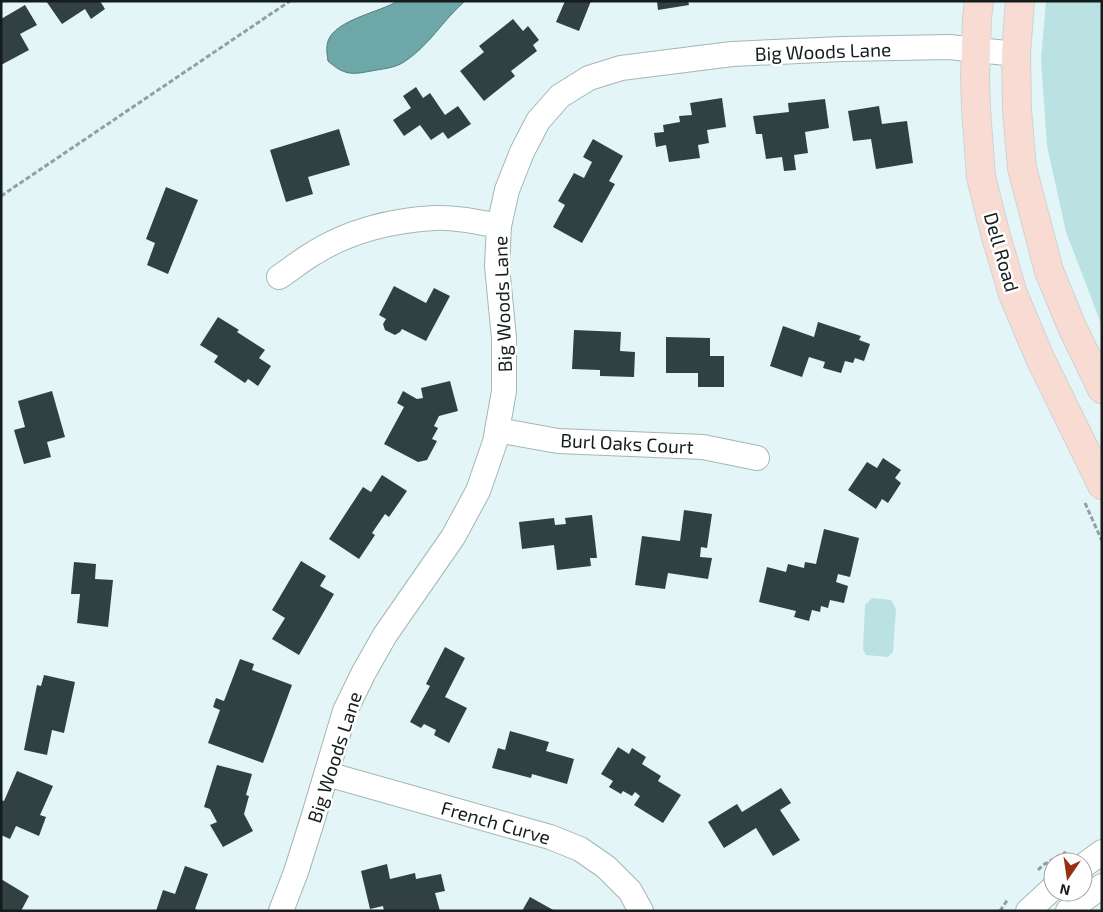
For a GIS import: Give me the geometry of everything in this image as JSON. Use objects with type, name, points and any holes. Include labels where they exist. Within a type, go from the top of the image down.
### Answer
[{"type":"main road","name":"Dell Road","points":[[979,1],[975,78],[981,177],[995,233],[1013,294],[1038,356],[1102,485]]},
{"type":"main road","points":[[1020,1],[1016,54],[1017,110],[1022,168],[1049,271],[1072,327],[1102,389]]},
{"type":"street","name":"Big Woods Lane","points":[[280,911],[296,872],[346,711],[364,672],[385,635],[453,537],[478,491],[497,430],[504,391],[504,338],[497,266],[499,226],[507,190],[522,152],[538,121],[560,96],[589,78],[621,68],[732,54],[842,49],[930,48],[1016,54]]},
{"type":"street","points":[[279,277],[314,252],[353,235],[393,222],[436,218],[499,226]]},
{"type":"street","name":"Burl Oaks Court","points":[[497,430],[558,441],[703,446],[757,458]]},
{"type":"street","name":"French Curve","points":[[327,774],[550,837],[580,849],[606,868],[630,891],[640,911]]},
{"type":"street","points":[[1068,911],[1102,886]]},
{"type":"street","points":[[1028,911],[1043,897]]},
{"type":"path","points":[[1,196],[290,1]]},
{"type":"shaded area","points":[[398,1],[465,1],[413,56],[400,64],[384,69],[348,73],[328,61],[328,41],[339,27]]},
{"type":"shaded area","points":[[1046,1],[1102,1],[1102,326],[1066,232],[1047,146],[1041,59]]},
{"type":"shaded area","points":[[872,598],[891,600],[896,609],[893,652],[888,657],[866,655],[863,649],[865,605]]},
{"type":"building","points":[[46,1],[100,1],[105,9],[91,19],[85,9],[62,24]]},
{"type":"building","points":[[565,1],[591,1],[579,31],[556,22]]},
{"type":"building","points":[[657,1],[688,1],[689,5],[658,10]]},
{"type":"building","points":[[25,5],[37,25],[20,34],[29,50],[1,65],[1,19]]},
{"type":"building","points":[[513,19],[523,31],[528,26],[539,40],[533,45],[537,51],[511,71],[515,76],[484,101],[460,71],[484,52],[479,46]]},
{"type":"building","points":[[416,87],[423,98],[430,93],[445,115],[458,106],[471,124],[448,139],[443,132],[431,140],[420,125],[404,136],[393,120],[411,108],[403,96]]},
{"type":"building","points":[[722,98],[726,127],[707,130],[709,143],[698,145],[700,158],[669,162],[666,145],[656,147],[654,133],[664,132],[663,125],[680,122],[679,116],[692,115],[690,103]]},
{"type":"building","points":[[825,99],[829,128],[805,132],[808,153],[794,155],[796,170],[784,171],[782,157],[766,159],[762,134],[756,134],[753,116],[789,112],[788,103]]},
{"type":"building","points":[[879,106],[882,124],[907,121],[913,163],[876,169],[871,139],[853,141],[848,111]]},
{"type":"building","points":[[339,129],[350,165],[308,177],[313,194],[286,202],[270,150]]},
{"type":"building","points":[[593,139],[623,156],[609,181],[615,184],[582,243],[553,227],[565,205],[558,201],[574,173],[584,178],[592,162],[583,157]]},
{"type":"building","points":[[166,187],[198,200],[168,274],[147,265],[155,243],[146,239]]},
{"type":"building","points":[[394,286],[426,303],[434,288],[450,296],[426,341],[402,329],[395,335],[385,330],[383,324],[386,319],[379,315]]},
{"type":"building","points":[[218,317],[265,350],[259,358],[271,366],[258,386],[248,379],[245,383],[214,362],[218,356],[200,345]]},
{"type":"building","points":[[818,322],[861,336],[859,340],[870,344],[864,361],[855,358],[853,363],[845,361],[841,373],[823,368],[825,362],[809,357],[802,377],[770,366],[783,326],[814,337]]},
{"type":"building","points":[[574,330],[621,332],[620,351],[635,352],[634,377],[600,376],[600,370],[572,369]]},
{"type":"building","points":[[666,337],[710,338],[710,356],[724,356],[724,387],[698,387],[698,373],[666,373]]},
{"type":"building","points":[[450,381],[458,411],[439,416],[434,426],[438,428],[432,439],[437,441],[427,460],[418,462],[384,444],[404,407],[397,403],[403,391],[417,399],[423,398],[421,388]]},
{"type":"building","points":[[52,391],[65,437],[47,442],[51,457],[24,464],[14,430],[25,427],[18,401]]},
{"type":"building","points":[[883,458],[901,470],[895,478],[901,483],[888,503],[882,499],[876,509],[848,490],[867,462],[877,468]]},
{"type":"building","points":[[382,475],[407,491],[389,517],[385,514],[372,533],[375,535],[359,559],[329,539],[363,487],[371,492]]},
{"type":"building","points":[[684,510],[712,514],[707,548],[701,547],[700,557],[712,558],[708,579],[668,573],[665,589],[635,585],[642,536],[680,541]]},
{"type":"building","points":[[592,515],[597,558],[590,558],[591,566],[557,570],[554,545],[522,549],[519,522],[554,518],[555,525],[566,524],[565,518]]},
{"type":"building","points":[[824,529],[859,538],[850,577],[838,574],[836,582],[848,586],[844,603],[830,600],[828,608],[821,606],[820,612],[812,610],[809,621],[794,617],[796,611],[759,602],[767,567],[786,572],[788,564],[804,568],[805,562],[816,564]]},
{"type":"building","points":[[301,561],[326,576],[320,586],[334,594],[299,655],[272,639],[285,618],[272,610]]},
{"type":"building","points":[[74,562],[96,564],[95,579],[113,580],[108,627],[77,623],[80,594],[71,594]]},
{"type":"building","points":[[445,647],[465,658],[445,697],[467,708],[449,743],[434,735],[436,730],[424,724],[421,728],[410,722],[430,686],[426,684]]},
{"type":"building","points":[[240,659],[254,664],[252,670],[292,685],[263,763],[208,743],[220,710],[213,707],[216,698],[224,701]]},
{"type":"building","points":[[44,675],[75,682],[64,733],[52,730],[47,755],[24,750],[37,685],[41,686]]},
{"type":"building","points":[[510,731],[549,742],[546,751],[574,759],[567,784],[532,774],[531,778],[492,768],[498,748],[505,750]]},
{"type":"building","points":[[618,747],[629,754],[632,748],[646,757],[642,764],[661,776],[658,781],[681,795],[663,823],[634,805],[640,796],[635,792],[632,796],[623,791],[621,794],[609,787],[613,781],[601,774]]},
{"type":"building","points":[[217,765],[252,774],[246,795],[249,796],[244,814],[253,831],[223,847],[210,825],[217,822],[210,809],[204,807]]},
{"type":"building","points":[[17,771],[53,786],[40,815],[46,817],[39,836],[16,826],[10,839],[1,835],[1,800],[4,801]]},
{"type":"building","points":[[781,788],[791,803],[780,810],[800,840],[773,856],[756,828],[724,848],[708,822],[737,804],[742,812]]},
{"type":"building","points":[[387,864],[390,879],[415,873],[416,879],[441,874],[445,891],[435,893],[440,911],[384,911],[383,906],[370,909],[361,871]]},
{"type":"building","points":[[185,866],[208,874],[195,909],[199,911],[156,911],[163,890],[175,894]]},
{"type":"building","points":[[1,879],[29,896],[21,911],[1,911]]},
{"type":"building","points":[[530,897],[555,911],[522,911]]}]
